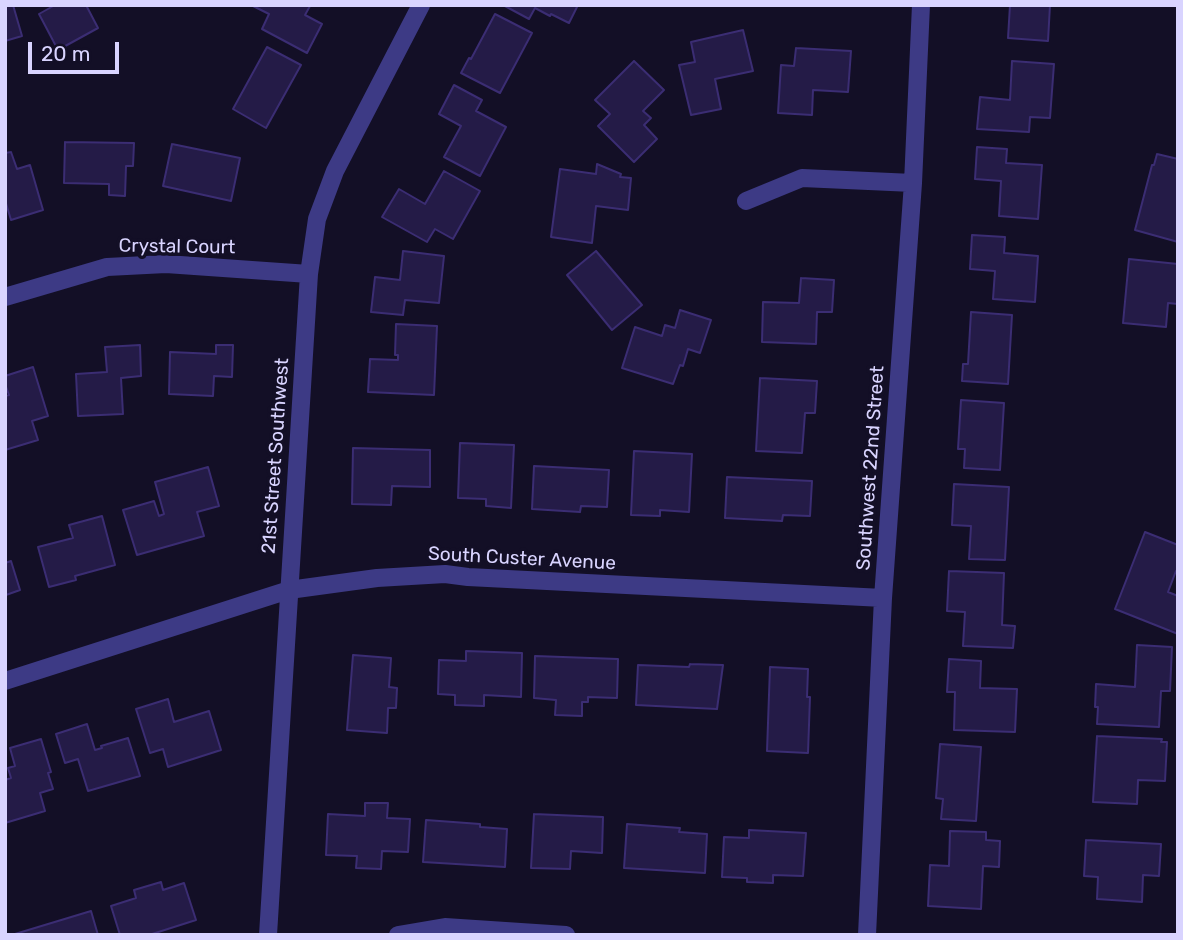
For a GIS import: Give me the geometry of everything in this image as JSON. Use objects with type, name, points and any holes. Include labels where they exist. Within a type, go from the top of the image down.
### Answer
[{"type":"street","name":"21st Street Southwest","points":[[268,935],[309,274],[317,219],[335,171],[421,5]]},
{"type":"street","name":"Southwest 22nd Street","points":[[867,935],[883,598],[913,183],[920,5]]},
{"type":"street","points":[[746,201],[802,178],[913,183]]},
{"type":"street","name":"Crystal Court","points":[[5,297],[107,267],[166,264],[309,274]]},
{"type":"street","name":"South Custer Avenue","points":[[5,681],[289,590],[377,579],[444,574],[883,598]]},
{"type":"street","points":[[398,935],[444,927],[566,935]]},
{"type":"building","points":[[5,5],[13,5],[22,36],[5,41]]},
{"type":"building","points":[[55,5],[86,5],[98,28],[58,50],[39,14]]},
{"type":"building","points":[[251,5],[310,6],[305,15],[322,24],[307,53],[262,29],[269,14]]},
{"type":"building","points":[[503,5],[578,5],[569,23],[535,8],[529,19]]},
{"type":"building","points":[[1010,5],[1050,5],[1048,41],[1008,38]]},
{"type":"building","points":[[495,14],[532,33],[500,93],[461,73]]},
{"type":"building","points":[[743,30],[753,71],[715,79],[721,109],[691,115],[679,65],[695,62],[691,42]]},
{"type":"building","points":[[267,47],[301,65],[266,128],[233,109]]},
{"type":"building","points":[[796,48],[851,51],[848,92],[813,90],[812,115],[778,113],[781,65],[794,66]]},
{"type":"building","points":[[634,61],[664,90],[643,111],[651,118],[644,125],[657,139],[634,162],[598,126],[610,114],[595,100]]},
{"type":"building","points":[[1012,61],[1054,64],[1050,118],[1030,117],[1029,132],[977,129],[980,97],[1010,100]]},
{"type":"building","points":[[454,85],[482,100],[476,111],[506,127],[480,176],[444,157],[461,126],[439,114]]},
{"type":"building","points":[[65,142],[134,143],[133,166],[126,166],[125,196],[109,195],[109,184],[64,183]]},
{"type":"building","points":[[172,144],[240,158],[231,201],[163,186]]},
{"type":"building","points":[[977,147],[1007,149],[1006,163],[1042,165],[1038,219],[999,216],[1001,181],[975,179]]},
{"type":"building","points":[[11,152],[17,169],[30,165],[43,210],[11,220],[5,200],[5,153]]},
{"type":"building","points":[[1157,154],[1178,159],[1178,242],[1135,230]]},
{"type":"building","points":[[597,164],[621,174],[620,177],[631,178],[628,210],[596,206],[592,243],[551,237],[560,169],[596,174]]},
{"type":"building","points":[[444,171],[480,191],[453,239],[435,229],[427,242],[382,217],[399,189],[425,204]]},
{"type":"building","points":[[972,235],[1005,237],[1004,253],[1038,256],[1035,302],[993,299],[995,271],[970,269]]},
{"type":"building","points":[[403,251],[444,256],[439,303],[405,300],[403,315],[371,312],[375,277],[400,280]]},
{"type":"building","points":[[596,251],[642,305],[612,330],[567,275]]},
{"type":"building","points":[[1129,259],[1178,264],[1178,304],[1168,303],[1166,327],[1123,323]]},
{"type":"building","points":[[801,278],[834,280],[832,312],[817,312],[816,344],[762,342],[763,302],[799,303]]},
{"type":"building","points":[[680,310],[711,320],[700,353],[688,349],[683,366],[680,365],[673,384],[622,368],[635,327],[662,336],[665,325],[675,328]]},
{"type":"building","points":[[971,312],[1012,315],[1008,384],[962,381],[963,364],[968,364]]},
{"type":"building","points":[[396,324],[437,326],[434,395],[368,392],[370,359],[398,360],[398,355],[395,355]]},
{"type":"building","points":[[140,345],[141,376],[121,378],[123,414],[78,416],[76,374],[107,372],[105,347]]},
{"type":"building","points":[[216,345],[233,345],[232,377],[214,376],[213,396],[169,394],[170,352],[216,354]]},
{"type":"building","points":[[33,367],[48,416],[32,421],[38,440],[5,450],[5,396],[9,395],[5,376]]},
{"type":"building","points":[[760,378],[817,381],[815,413],[805,413],[802,453],[756,451]]},
{"type":"building","points":[[961,400],[1004,403],[1000,470],[964,468],[965,449],[958,449]]},
{"type":"building","points":[[460,443],[514,445],[511,508],[486,506],[486,499],[458,498]]},
{"type":"building","points":[[353,448],[430,450],[430,487],[392,486],[391,505],[352,504]]},
{"type":"building","points":[[634,451],[692,454],[689,512],[660,510],[660,516],[631,515]]},
{"type":"building","points":[[534,466],[609,470],[607,507],[581,506],[580,512],[532,509]]},
{"type":"building","points":[[208,467],[219,506],[197,512],[204,536],[137,555],[123,510],[154,501],[159,516],[164,514],[155,482]]},
{"type":"building","points":[[727,477],[812,481],[810,516],[783,515],[782,521],[725,518]]},
{"type":"building","points":[[954,484],[1009,487],[1005,560],[969,559],[971,526],[952,525]]},
{"type":"building","points":[[102,516],[115,565],[75,576],[76,580],[49,587],[38,547],[73,538],[69,525]]},
{"type":"building","points":[[1145,532],[1178,545],[1178,572],[1176,571],[1168,592],[1178,596],[1178,634],[1115,609]]},
{"type":"building","points":[[11,561],[20,590],[6,595],[5,563]]},
{"type":"building","points":[[949,571],[1004,573],[1002,625],[1015,626],[1013,648],[963,646],[965,612],[947,611]]},
{"type":"building","points":[[1137,645],[1172,647],[1170,691],[1161,691],[1159,727],[1097,724],[1096,684],[1135,687]]},
{"type":"building","points":[[466,651],[522,653],[521,697],[484,695],[484,706],[455,705],[455,695],[438,694],[439,660],[466,661]]},
{"type":"building","points":[[353,655],[391,658],[389,687],[397,688],[396,708],[388,708],[387,733],[347,730]]},
{"type":"building","points":[[535,656],[618,659],[617,698],[588,697],[588,702],[582,702],[582,716],[555,715],[556,700],[534,698]]},
{"type":"building","points":[[949,659],[981,661],[980,688],[1017,689],[1015,732],[954,730],[955,692],[947,692]]},
{"type":"building","points":[[690,664],[723,665],[717,709],[636,705],[638,665],[689,667]]},
{"type":"building","points":[[770,667],[808,669],[808,753],[767,751]]},
{"type":"building","points":[[168,699],[174,722],[209,711],[221,750],[168,767],[163,749],[150,753],[136,709]]},
{"type":"building","points":[[87,724],[95,750],[128,738],[140,776],[88,791],[78,759],[65,763],[56,734]]},
{"type":"building","points":[[1097,736],[1162,739],[1161,742],[1167,742],[1165,781],[1138,780],[1137,804],[1093,802]]},
{"type":"building","points":[[41,739],[53,789],[40,793],[45,811],[5,823],[5,780],[11,778],[8,768],[15,766],[10,748]]},
{"type":"building","points":[[940,744],[981,747],[976,821],[941,819],[943,799],[936,798]]},
{"type":"building","points":[[365,803],[388,803],[387,818],[410,819],[408,852],[382,851],[381,869],[356,868],[357,856],[326,855],[328,814],[365,816]]},
{"type":"building","points":[[534,814],[603,817],[602,853],[571,851],[570,869],[531,868]]},
{"type":"building","points":[[426,820],[507,829],[505,867],[423,862]]},
{"type":"building","points":[[627,824],[680,828],[679,832],[707,834],[705,873],[624,868]]},
{"type":"building","points":[[749,830],[806,833],[803,876],[773,875],[773,883],[722,877],[724,837],[749,838]]},
{"type":"building","points":[[950,831],[986,832],[986,840],[1000,841],[999,867],[983,866],[981,909],[928,906],[930,865],[949,866]]},
{"type":"building","points":[[1086,840],[1161,844],[1159,876],[1143,875],[1142,902],[1097,899],[1098,877],[1084,876]]},
{"type":"building","points":[[161,882],[163,890],[184,883],[196,920],[149,935],[120,935],[111,906],[136,898],[134,890]]},
{"type":"building","points":[[91,911],[98,935],[15,934]]}]
